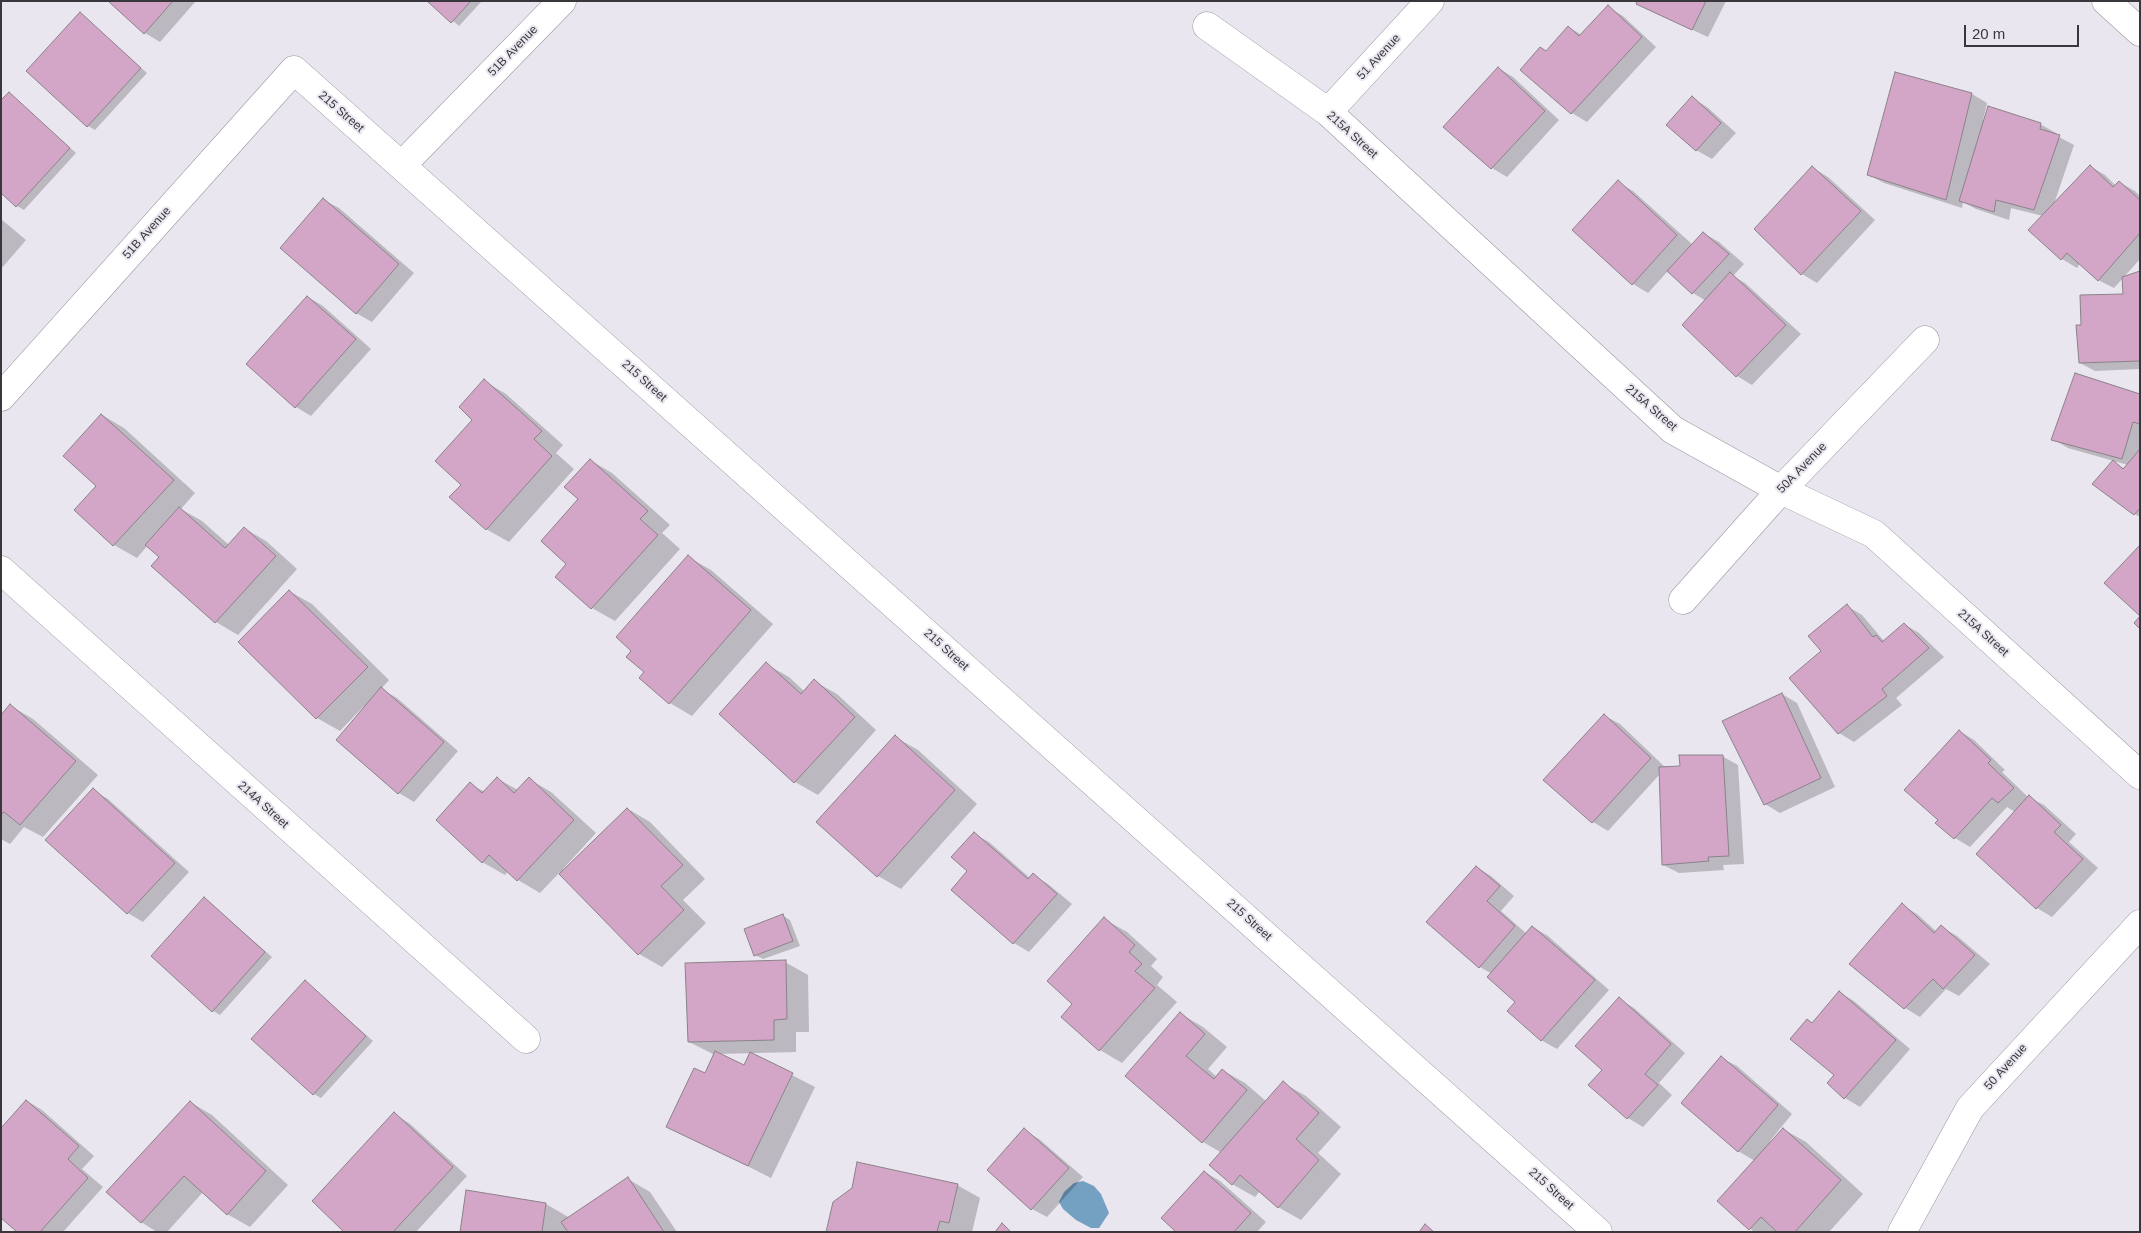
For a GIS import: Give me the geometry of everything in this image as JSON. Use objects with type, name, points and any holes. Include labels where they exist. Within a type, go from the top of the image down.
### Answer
[{"type":"street","name":"51B Avenue","points":[[402,165],[562,1]]},
{"type":"street","name":"51 Avenue","points":[[1328,112],[1430,1]]},
{"type":"street","points":[[2106,1],[2140,32]]},
{"type":"street","name":"215A Street","points":[[1208,26],[1328,112],[1673,430],[1781,490],[1874,534],[2140,775]]},
{"type":"street","name":"51B Avenue","points":[[1,397],[294,70]]},
{"type":"street","name":"215 Street","points":[[294,70],[1598,1232]]},
{"type":"street","name":"50A Avenue","points":[[1683,600],[1781,490],[1926,340]]},
{"type":"street","name":"214A Street","points":[[1,570],[526,1039]]},
{"type":"street","name":"50 Avenue","points":[[1902,1232],[1970,1108],[2140,924]]},
{"type":"water","points":[[1083,1181],[1094,1186],[1101,1194],[1109,1213],[1099,1228],[1091,1228],[1076,1220],[1063,1209],[1059,1202],[1064,1192],[1074,1183]]},
{"type":"building","points":[[108,1],[173,1],[144,34]]},
{"type":"building","points":[[427,1],[471,1],[451,23]]},
{"type":"building","points":[[1637,1],[1706,1],[1692,30],[1636,4]]},
{"type":"building","points":[[1608,5],[1642,37],[1571,114],[1520,70],[1540,47],[1546,51],[1568,26],[1579,36]]},
{"type":"building","points":[[80,12],[141,68],[87,127],[26,71]]},
{"type":"building","points":[[1498,67],[1545,111],[1491,169],[1443,127]]},
{"type":"building","points":[[1895,72],[1972,93],[1946,200],[1867,175]]},
{"type":"building","points":[[9,92],[70,148],[16,207],[1,193],[1,100]]},
{"type":"building","points":[[1692,96],[1721,123],[1696,151],[1666,125]]},
{"type":"building","points":[[1988,106],[2041,123],[2040,129],[2060,135],[2034,210],[1996,200],[1994,212],[1959,201]]},
{"type":"building","points":[[2090,165],[2113,187],[2119,181],[2140,200],[2140,233],[2098,281],[2067,253],[2061,260],[2028,230]]},
{"type":"building","points":[[1812,166],[1861,211],[1801,275],[1754,229]]},
{"type":"building","points":[[1618,180],[1677,235],[1632,285],[1572,230]]},
{"type":"building","points":[[323,198],[399,264],[356,314],[280,248]]},
{"type":"building","points":[[1703,232],[1729,254],[1692,294],[1667,271]]},
{"type":"building","points":[[2140,271],[2140,361],[2079,363],[2076,325],[2081,325],[2080,295],[2123,294],[2122,277]]},
{"type":"building","points":[[1730,272],[1786,325],[1736,377],[1682,325]]},
{"type":"building","points":[[307,296],[356,339],[295,408],[246,364]]},
{"type":"building","points":[[2075,373],[2140,394],[2140,424],[2133,422],[2122,459],[2051,440]]},
{"type":"building","points":[[484,379],[542,431],[534,439],[552,456],[486,530],[449,497],[461,485],[435,461],[472,420],[459,407]]},
{"type":"building","points":[[101,414],[174,480],[113,546],[74,510],[96,486],[63,456]]},
{"type":"building","points":[[2140,449],[2140,508],[2134,515],[2092,484],[2113,460],[2123,469]]},
{"type":"building","points":[[590,459],[648,511],[640,519],[658,535],[591,609],[555,577],[566,564],[541,541],[578,499],[564,487]]},
{"type":"building","points":[[179,507],[225,548],[244,527],[276,556],[215,623],[151,566],[159,557],[145,545]]},
{"type":"building","points":[[2140,545],[2140,616],[2104,583]]},
{"type":"building","points":[[688,555],[751,610],[669,704],[639,678],[644,672],[626,657],[631,651],[616,637]]},
{"type":"building","points":[[289,590],[368,667],[316,719],[238,642]]},
{"type":"building","points":[[1847,604],[1873,637],[1876,635],[1882,642],[1904,623],[1929,648],[1882,689],[1887,696],[1838,734],[1789,678],[1821,651],[1808,636]]},
{"type":"building","points":[[2140,616],[2140,629],[2134,623]]},
{"type":"building","points":[[766,662],[801,694],[814,679],[855,717],[794,783],[719,714]]},
{"type":"building","points":[[381,687],[444,742],[398,794],[336,740]]},
{"type":"building","points":[[1782,693],[1821,778],[1764,805],[1722,721]]},
{"type":"building","points":[[10,704],[76,761],[20,825],[4,812],[1,814],[1,715]]},
{"type":"building","points":[[1604,714],[1651,758],[1592,823],[1543,780]]},
{"type":"building","points":[[1959,730],[1991,760],[1988,763],[2014,788],[1998,803],[1992,798],[1954,839],[1935,823],[1938,820],[1904,790]]},
{"type":"building","points":[[895,735],[955,790],[877,877],[816,822]]},
{"type":"building","points":[[1679,755],[1723,755],[1729,856],[1708,857],[1709,861],[1662,865],[1659,767],[1680,766]]},
{"type":"building","points":[[497,777],[514,793],[529,777],[574,820],[517,881],[489,855],[482,863],[436,820],[470,782],[482,793]]},
{"type":"building","points":[[93,788],[175,863],[127,914],[45,840]]},
{"type":"building","points":[[2029,795],[2061,825],[2054,832],[2083,859],[2036,909],[1976,854]]},
{"type":"building","points":[[627,808],[683,865],[661,886],[684,910],[638,955],[559,874]]},
{"type":"building","points":[[974,832],[1028,879],[1033,873],[1057,894],[1013,944],[951,890],[967,871],[951,857]]},
{"type":"building","points":[[1476,866],[1500,886],[1487,901],[1515,926],[1479,968],[1426,922]]},
{"type":"building","points":[[204,897],[265,952],[212,1012],[151,956]]},
{"type":"building","points":[[1902,903],[1934,933],[1941,925],[1975,955],[1943,989],[1933,979],[1904,1009],[1849,964]]},
{"type":"building","points":[[783,914],[793,941],[754,956],[744,929]]},
{"type":"building","points":[[1104,917],[1135,945],[1129,952],[1142,964],[1135,971],[1155,988],[1099,1051],[1061,1017],[1072,1004],[1047,981]]},
{"type":"building","points":[[1532,926],[1595,980],[1541,1041],[1507,1011],[1515,1002],[1487,977]]},
{"type":"building","points":[[786,960],[787,1019],[774,1020],[774,1040],[688,1042],[685,963]]},
{"type":"building","points":[[305,980],[366,1036],[313,1095],[251,1039]]},
{"type":"building","points":[[1839,991],[1896,1040],[1844,1099],[1827,1083],[1834,1075],[1790,1039],[1807,1019],[1812,1023]]},
{"type":"building","points":[[1619,997],[1671,1044],[1645,1074],[1658,1085],[1627,1119],[1588,1085],[1602,1070],[1575,1046]]},
{"type":"building","points":[[1180,1012],[1205,1034],[1186,1056],[1214,1079],[1222,1069],[1247,1090],[1202,1143],[1125,1076]]},
{"type":"building","points":[[715,1051],[744,1065],[750,1052],[793,1073],[748,1166],[666,1127],[694,1068],[705,1073]]},
{"type":"building","points":[[1721,1056],[1778,1105],[1738,1152],[1681,1103]]},
{"type":"building","points":[[1283,1081],[1319,1113],[1296,1139],[1319,1160],[1278,1208],[1240,1175],[1232,1185],[1209,1165]]},
{"type":"building","points":[[26,1100],[79,1146],[68,1159],[88,1178],[40,1232],[17,1232],[1,1218],[1,1128]]},
{"type":"building","points":[[190,1101],[266,1171],[227,1215],[184,1176],[141,1223],[106,1192]]},
{"type":"building","points":[[394,1112],[453,1167],[393,1232],[344,1232],[312,1201]]},
{"type":"building","points":[[1024,1128],[1069,1168],[1031,1210],[987,1170]]},
{"type":"building","points":[[1783,1128],[1841,1180],[1795,1232],[1777,1232],[1761,1217],[1749,1230],[1717,1201]]},
{"type":"building","points":[[857,1162],[958,1184],[949,1223],[940,1221],[937,1232],[826,1232],[833,1202],[852,1188]]},
{"type":"building","points":[[1204,1171],[1251,1213],[1234,1232],[1176,1232],[1161,1218]]},
{"type":"building","points":[[628,1177],[664,1232],[568,1232],[561,1222]]},
{"type":"building","points":[[466,1190],[546,1203],[542,1232],[460,1232]]},
{"type":"building","points":[[1002,1223],[1011,1232],[995,1232]]},
{"type":"building","points":[[1425,1224],[1434,1232],[1419,1232]]}]
